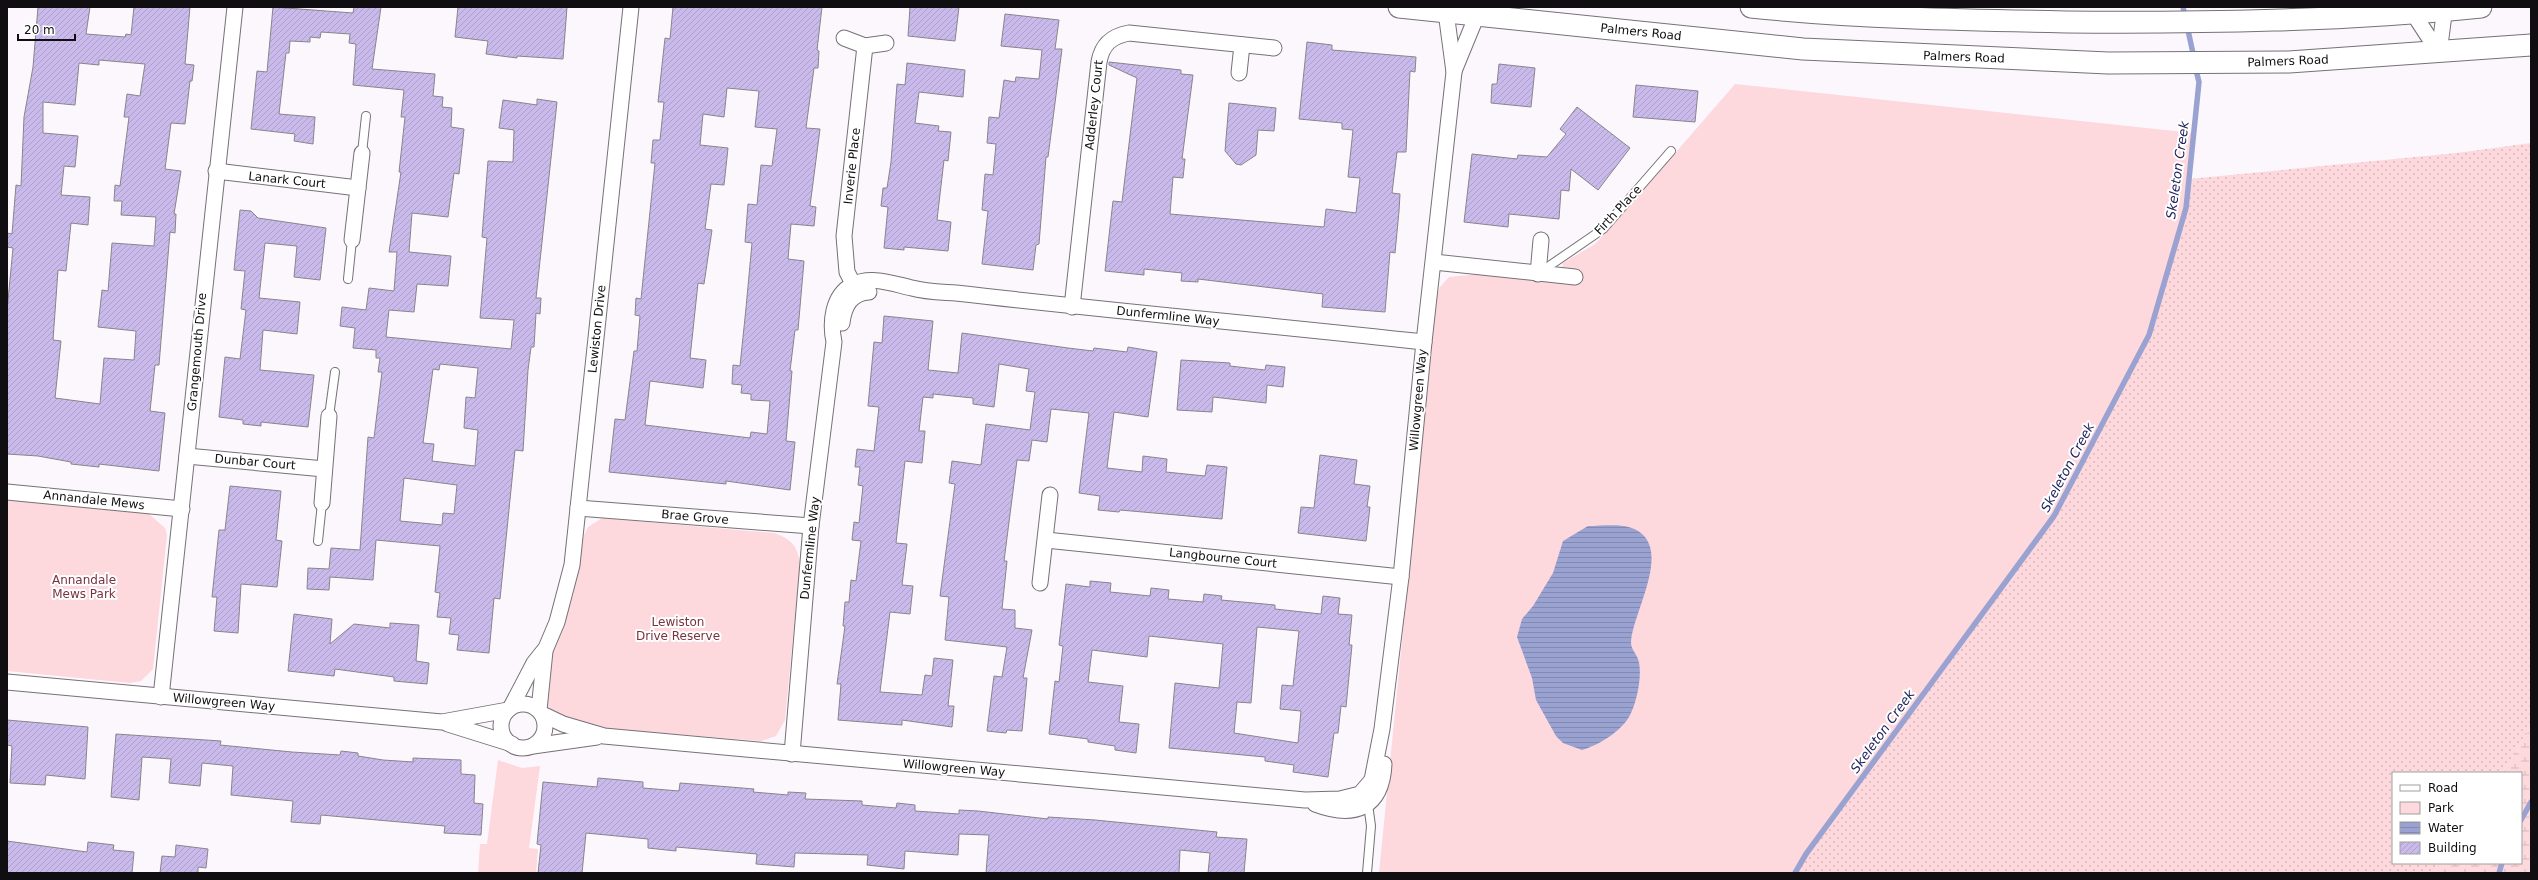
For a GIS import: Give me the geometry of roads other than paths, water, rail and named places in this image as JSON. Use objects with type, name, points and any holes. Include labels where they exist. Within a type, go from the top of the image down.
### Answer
[{"type":"main road","name":"Palmers Road","points":[[1399,7],[1803,49],[2108,63],[2289,62],[2531,46]]},
{"type":"main road","points":[[1751,7],[1896,18],[2108,22],[2289,19],[2413,10],[2481,7]]},
{"type":"street","name":"Grangemouth Drive","points":[[161,697],[182,509],[216,171],[235,7]]},
{"type":"street","name":"Lewiston Drive","points":[[509,709],[534,663],[546,648],[557,622],[568,583],[578,508],[631,7]]},
{"type":"street","points":[[2439,53],[2446,9]]},
{"type":"street","points":[[2413,10],[2439,53]]},
{"type":"street","name":"Willowgreen Way","points":[[540,712],[563,724],[604,736],[1305,800],[1364,799],[1372,780],[1382,729],[1401,577],[1424,342],[1454,72],[1446,12]]},
{"type":"street","name":"Willowgreen Way","points":[[1454,72],[1477,15]]},
{"type":"street","name":"Adderley Court","points":[[1072,306],[1099,62],[1103,48],[1114,37],[1129,32],[1274,48]]},
{"type":"street","points":[[844,38],[865,46],[886,43]]},
{"type":"street","points":[[1239,72],[1242,45]]},
{"type":"street","name":"Inverie Place","points":[[856,289],[847,272],[844,236],[865,46]]},
{"type":"street","points":[[352,240],[362,153]]},
{"type":"street","name":"Lanark Court","points":[[216,171],[358,188]]},
{"type":"street","points":[[1538,274],[1541,240]]},
{"type":"street","points":[[1434,262],[1575,277]]},
{"type":"street","name":"Dunfermline Way","points":[[792,754],[811,526],[834,342],[840,333],[846,307],[856,289],[882,281],[912,288],[1424,342]]},
{"type":"street","points":[[322,503],[329,416]]},
{"type":"street","name":"Dunbar Court","points":[[187,456],[324,469]]},
{"type":"street","name":"Annandale Mews","points":[[7,492],[182,509]]},
{"type":"street","points":[[1040,583],[1050,495]]},
{"type":"street","name":"Brae Grove","points":[[578,508],[811,526]]},
{"type":"street","name":"Langbourne Court","points":[[1046,540],[1401,577]]},
{"type":"street","name":"Lewiston Drive","points":[[540,712],[546,648]]},
{"type":"street","name":"Willowgreen Way","points":[[7,682],[442,722],[486,734],[512,744]]},
{"type":"street","points":[[524,704],[540,712],[544,732],[540,740],[533,746],[524,748],[512,744],[504,736],[502,726],[509,709],[524,704]]},
{"type":"street","name":"Willowgreen Way","points":[[442,722],[509,709]]},
{"type":"street","name":"Willowgreen Way","points":[[533,746],[604,736]]},
{"type":"lane","points":[[362,153],[366,116]]},
{"type":"lane","name":"Firth Place","points":[[1538,274],[1603,230],[1671,151]]},
{"type":"lane","points":[[348,279],[352,240]]},
{"type":"lane","points":[[329,416],[335,372]]},
{"type":"lane","points":[[318,541],[322,503]]},
{"type":"lane","points":[[1364,799],[1371,826],[1367,873]]},
{"type":"water","points":[[1588,526],[1626,526],[1640,532],[1645,537],[1650,548],[1652,560],[1650,574],[1633,630],[1631,642],[1638,659],[1640,672],[1637,695],[1633,709],[1622,727],[1616,732],[1596,745],[1582,750],[1563,743],[1556,736],[1536,700],[1532,678],[1517,637],[1522,619],[1533,606],[1553,573],[1563,541]]},
{"type":"waterway","name":"Skeleton Creek","points":[[2183,7],[2194,58]]},
{"type":"waterway","name":"Skeleton Creek","points":[[1795,873],[1806,854],[2054,516],[2149,335],[2186,208],[2199,82],[2195,66]]},
{"type":"waterway","points":[[2522,818],[2531,802]]},
{"type":"waterway","points":[[2499,873],[2502,864]]},
{"type":"park label","name":"Annandale Mews Park","points":[[84,587]]},
{"type":"park label","name":"Lewiston Drive Reserve","points":[[678,629]]}]
